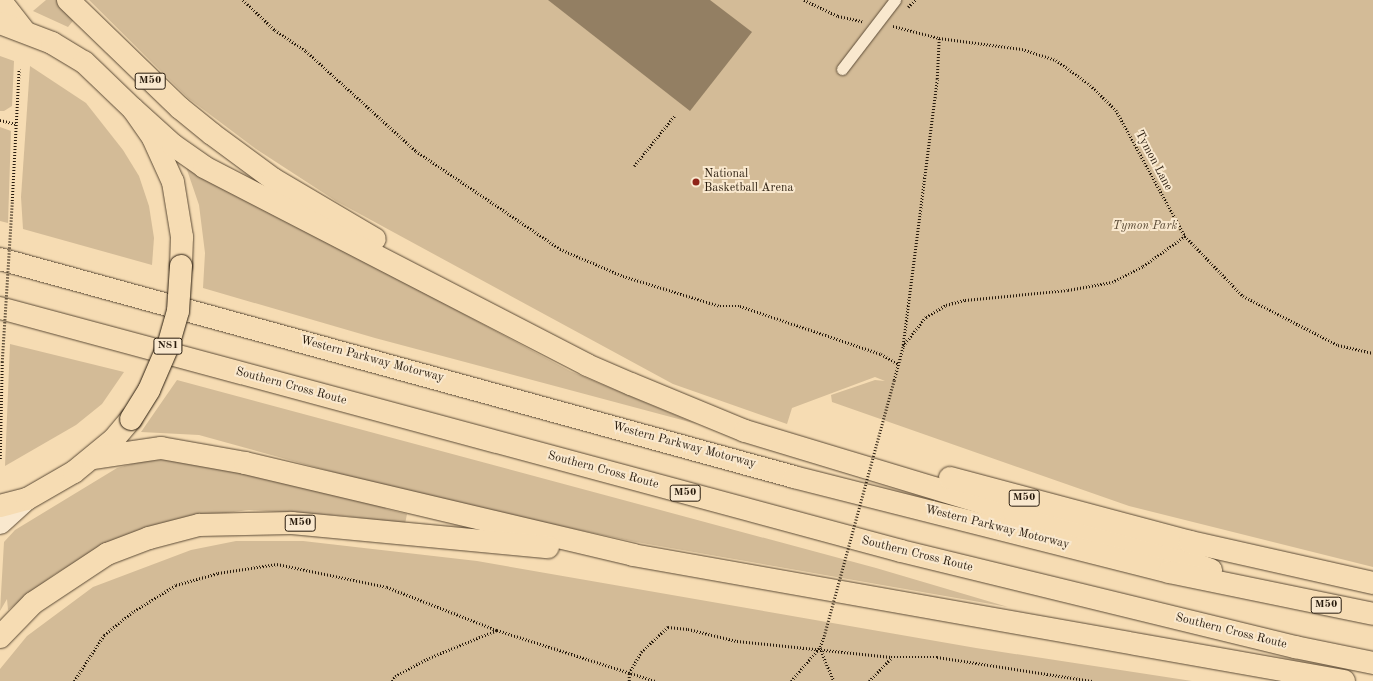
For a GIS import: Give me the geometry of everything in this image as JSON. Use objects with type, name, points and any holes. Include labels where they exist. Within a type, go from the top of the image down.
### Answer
[{"type":"main road","name":"N81","points":[[0,0],[24,31]]},
{"type":"main road","name":"M50","points":[[68,0],[168,97],[212,134],[274,179],[387,247],[458,297]]},
{"type":"main road","name":"N81","points":[[0,23],[24,31],[84,62],[133,109],[157,145],[173,182],[182,237],[178,311],[168,346],[149,390],[131,419],[93,458],[27,498],[0,506]]},
{"type":"main road","name":"M50","points":[[133,109],[173,145],[204,166],[587,365],[676,403],[745,431],[1014,512],[1169,554],[1280,594]]},
{"type":"main road","name":"Western Parkway Motorway","points":[[0,259],[802,479],[1169,572],[1373,614]]},
{"type":"main road","name":"Southern Cross Route","points":[[0,308],[900,551],[1287,645],[1373,663]]},
{"type":"main road","name":"M50","points":[[676,403],[750,420],[907,466],[1190,542],[1373,583]]},
{"type":"main road","name":"M50","points":[[93,458],[161,448],[245,463],[633,555],[1344,681]]},
{"type":"main road","points":[[0,523],[27,498]]},
{"type":"main road","name":"M50","points":[[0,637],[33,603],[107,554],[150,538],[199,525],[292,522],[633,555]]},
{"type":"lane","points":[[842,69],[895,0]]},
{"type":"path","points":[[243,0],[275,30],[306,52],[416,151],[560,249],[623,276],[720,306],[740,306],[881,354],[898,364]]},
{"type":"path","points":[[804,0],[838,16],[862,22]]},
{"type":"path","name":"Tymon Lane","points":[[892,26],[939,38],[1022,49],[1056,60],[1088,83],[1116,110],[1185,236],[1243,296],[1338,345],[1373,353]]},
{"type":"path","points":[[791,681],[820,647],[824,636],[903,346],[937,79],[939,38]]},
{"type":"path","points":[[0,459],[2,362],[19,69]]},
{"type":"path","points":[[634,166],[675,115]]},
{"type":"path","points":[[0,120],[16,124]]},
{"type":"path","points":[[903,346],[926,317],[946,305],[965,300],[1068,290],[1112,282],[1142,266],[1185,236]]},
{"type":"path","points":[[74,681],[104,635],[134,611],[176,585],[218,573],[277,564],[387,587],[497,630],[655,681]]},
{"type":"path","points":[[629,681],[629,673],[640,652],[668,627],[688,628],[737,641],[820,647],[891,657],[937,657],[1092,681]]},
{"type":"path","points":[[392,681],[395,676],[429,658],[497,630]]},
{"type":"path","points":[[820,647],[834,681]]},
{"type":"path","points":[[869,681],[891,657]]},
{"type":"green space","points":[[46,0],[63,0],[77,16],[68,27],[33,11]]},
{"type":"green space","name":"Tymon Park","points":[[89,0],[1373,0],[1373,567],[1129,506],[832,402],[831,395],[875,380],[885,381],[875,377],[792,408],[787,424],[673,384],[336,201],[256,149],[188,98]]},
{"type":"green space","points":[[0,56],[14,61],[12,106],[4,111],[0,111]]},
{"type":"green space","points":[[30,66],[86,103],[123,150],[139,176],[149,206],[154,238],[152,265],[23,229],[21,197]]},
{"type":"green space","points":[[0,127],[11,131],[8,223],[0,221]]},
{"type":"green space","points":[[185,164],[570,371],[697,424],[375,338],[203,288],[205,253],[199,205]]},
{"type":"green space","points":[[10,344],[124,372],[102,404],[76,425],[5,466]]},
{"type":"green space","points":[[177,380],[876,568],[1008,607],[636,542],[427,498],[199,435],[141,432]]},
{"type":"green space","points":[[176,459],[383,504],[386,509],[407,514],[405,524],[346,516],[249,510],[195,517],[99,549],[55,574],[8,610],[7,599],[0,611],[4,542],[15,530],[117,468],[143,461]]},
{"type":"green space","points":[[236,541],[303,541],[477,561],[976,648],[1192,681],[0,681],[0,669],[27,636],[93,587],[191,550]]},
{"type":"building","points":[[548,0],[710,0],[752,32],[690,111]]},
{"type":"place","name":"National Basketball Arena","points":[[696,182]]}]
